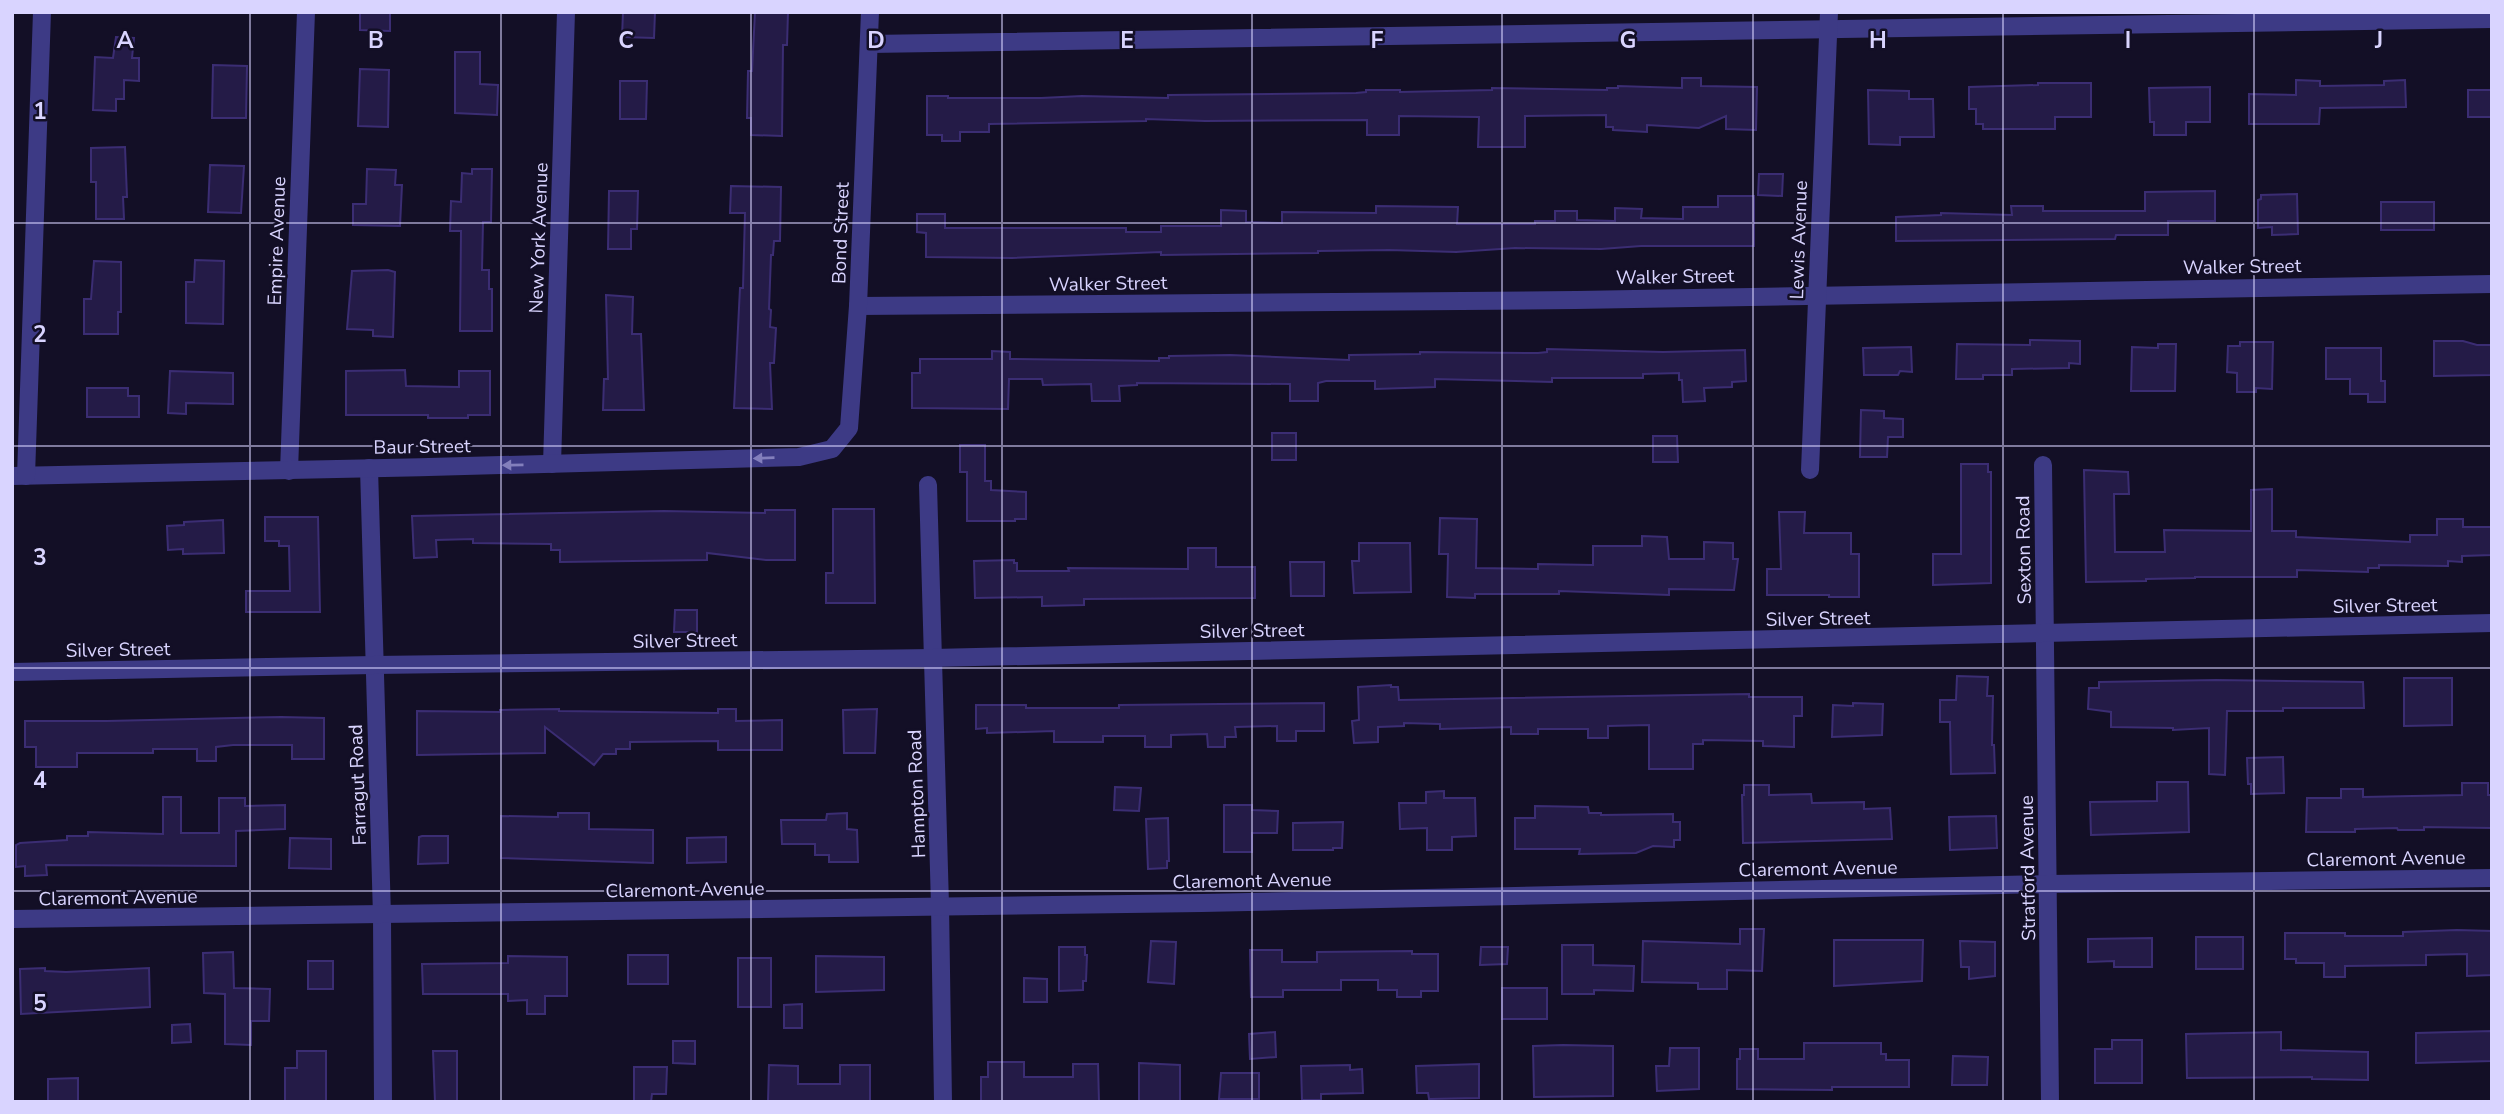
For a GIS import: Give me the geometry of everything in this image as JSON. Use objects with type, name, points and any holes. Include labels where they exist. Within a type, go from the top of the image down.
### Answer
[{"type":"street","points":[[19,476],[42,12]]},
{"type":"street","name":"Empire Avenue","points":[[289,471],[306,12]]},
{"type":"street","name":"New York Avenue","points":[[552,464],[566,12]]},
{"type":"street","name":"Bond Street","points":[[832,449],[849,428],[858,306],[870,12]]},
{"type":"street","points":[[869,44],[1828,21],[2492,19]]},
{"type":"street","name":"Lewis Avenue","points":[[1810,470],[1828,21]]},
{"type":"street","name":"Walker Street","points":[[858,306],[1535,300],[2492,284]]},
{"type":"street","name":"Baur Street","points":[[19,476],[799,457],[832,449]]},
{"type":"street","name":"Sexton Road","points":[[2043,465],[2045,634]]},
{"type":"street","name":"Farragut Road","points":[[369,468],[382,916],[383,1102]]},
{"type":"street","name":"Hampton Road","points":[[928,485],[943,1102]]},
{"type":"street","name":"Silver Street","points":[[12,673],[374,665],[933,658],[2492,623]]},
{"type":"street","name":"Stratford Avenue","points":[[2045,634],[2050,1102]]},
{"type":"street","name":"Claremont Avenue","points":[[12,919],[382,916],[2492,878]]},
{"type":"building","points":[[360,12],[390,12],[390,31],[360,30]]},
{"type":"building","points":[[623,12],[655,12],[654,38],[622,37]]},
{"type":"building","points":[[755,12],[788,12],[787,45],[783,45],[782,136],[751,135],[751,118],[747,118],[748,71],[752,71]]},
{"type":"building","points":[[116,37],[134,38],[132,58],[139,58],[139,81],[124,80],[124,99],[116,99],[116,111],[93,110],[95,57],[113,58]]},
{"type":"building","points":[[455,52],[480,52],[480,84],[498,85],[497,115],[455,113]]},
{"type":"building","points":[[213,65],[247,66],[246,118],[212,118]]},
{"type":"building","points":[[360,69],[389,70],[388,127],[358,126]]},
{"type":"building","points":[[1682,78],[1701,78],[1701,86],[1757,87],[1756,130],[1726,129],[1726,116],[1699,128],[1647,125],[1647,132],[1613,130],[1613,127],[1606,127],[1606,115],[1525,116],[1525,147],[1478,147],[1479,117],[1399,116],[1399,135],[1367,135],[1367,120],[1146,119],[989,124],[989,132],[960,132],[960,141],[942,141],[942,135],[927,135],[927,96],[1168,98],[1168,95],[1356,93],[1366,90],[1607,90],[1618,86],[1682,88]]},
{"type":"building","points":[[2296,80],[2320,81],[2320,86],[2384,85],[2384,81],[2405,80],[2406,107],[2320,108],[2319,124],[2249,124],[2249,94],[2296,95]]},
{"type":"building","points":[[620,81],[647,81],[646,119],[620,119]]},
{"type":"building","points":[[2091,83],[2091,117],[2055,117],[2055,129],[1983,129],[1983,124],[1976,124],[1976,109],[1969,109],[1969,87]]},
{"type":"building","points":[[2210,87],[2210,122],[2186,122],[2186,135],[2154,135],[2154,122],[2150,122],[2149,88]]},
{"type":"building","points":[[1868,90],[1909,91],[1909,99],[1933,99],[1934,137],[1900,137],[1900,145],[1869,144]]},
{"type":"building","points":[[2468,90],[2492,90],[2491,117],[2468,117]]},
{"type":"building","points":[[125,147],[127,197],[123,197],[124,219],[96,219],[96,182],[91,182],[91,148]]},
{"type":"building","points":[[210,165],[244,166],[241,213],[208,212]]},
{"type":"building","points":[[367,169],[396,170],[395,185],[402,185],[400,226],[353,225],[353,204],[366,204]]},
{"type":"building","points":[[472,169],[492,169],[491,222],[483,222],[482,270],[489,270],[492,331],[460,331],[461,231],[450,231],[451,201],[461,202],[462,173],[472,174]]},
{"type":"building","points":[[1759,174],[1783,174],[1782,196],[1758,195]]},
{"type":"building","points":[[731,186],[781,187],[780,241],[774,241],[771,255],[770,327],[776,328],[774,363],[770,363],[772,409],[734,408],[740,288],[743,288],[745,213],[730,213]]},
{"type":"building","points":[[609,191],[638,191],[637,229],[631,229],[631,249],[608,249]]},
{"type":"building","points":[[2215,191],[2215,221],[2168,221],[2168,235],[2116,235],[2115,239],[1896,241],[1896,217],[1941,213],[2012,215],[2011,206],[2043,206],[2043,211],[2145,211],[2145,192]]},
{"type":"building","points":[[2297,194],[2298,234],[2272,235],[2272,227],[2258,228],[2258,200],[2261,195]]},
{"type":"building","points":[[1718,196],[1754,196],[1754,246],[1161,255],[1161,252],[1012,258],[926,257],[926,233],[917,232],[917,214],[945,214],[945,228],[1126,228],[1126,232],[1161,232],[1161,226],[1221,226],[1221,210],[1246,211],[1246,222],[1282,223],[1282,212],[1376,213],[1376,206],[1458,207],[1457,224],[1535,224],[1535,221],[1555,221],[1555,211],[1577,211],[1577,220],[1615,221],[1615,208],[1642,209],[1641,218],[1683,219],[1683,207],[1718,207]]},
{"type":"building","points":[[2381,202],[2434,202],[2434,230],[2381,230]]},
{"type":"building","points":[[195,260],[224,261],[223,324],[186,323],[186,282],[194,282]]},
{"type":"building","points":[[94,261],[121,262],[118,334],[84,334],[84,299],[91,299]]},
{"type":"building","points":[[352,271],[395,272],[393,337],[373,336],[373,330],[347,329]]},
{"type":"building","points":[[606,295],[633,297],[632,334],[641,334],[644,410],[603,410],[604,379],[608,379]]},
{"type":"building","points":[[2030,340],[2080,341],[2080,364],[2069,363],[2069,368],[2012,369],[2012,375],[1983,375],[1983,379],[1956,379],[1957,344],[2030,345]]},
{"type":"building","points":[[2434,341],[2492,345],[2492,375],[2434,376]]},
{"type":"building","points":[[2240,342],[2273,342],[2272,389],[2256,388],[2256,392],[2237,392],[2237,373],[2227,372],[2228,346],[2240,346]]},
{"type":"building","points":[[2158,344],[2176,344],[2175,391],[2131,391],[2132,347],[2158,348]]},
{"type":"building","points":[[1911,347],[1912,372],[1900,371],[1898,375],[1864,375],[1863,348]]},
{"type":"building","points":[[2326,348],[2381,348],[2381,381],[2385,381],[2385,402],[2368,402],[2368,394],[2350,394],[2350,379],[2326,379]]},
{"type":"building","points":[[1547,349],[1663,352],[1745,350],[1746,381],[1732,382],[1732,387],[1704,388],[1705,401],[1683,402],[1679,373],[1643,374],[1643,378],[1552,378],[1552,382],[1435,379],[1435,387],[1375,389],[1375,381],[1326,381],[1318,383],[1318,401],[1290,401],[1290,384],[1137,383],[1119,386],[1120,401],[1092,401],[1091,384],[1043,385],[1042,379],[1009,379],[1008,409],[912,408],[912,373],[920,373],[920,359],[992,359],[992,351],[1010,352],[1010,359],[1159,361],[1159,358],[1169,356],[1230,355],[1349,360],[1349,355],[1420,352],[1538,353],[1547,352]]},
{"type":"building","points":[[405,370],[406,386],[459,387],[459,371],[490,371],[490,415],[428,418],[428,415],[346,415],[346,371]]},
{"type":"building","points":[[170,371],[233,373],[233,404],[186,403],[186,414],[168,413]]},
{"type":"building","points":[[87,388],[128,388],[128,396],[139,396],[139,417],[87,417]]},
{"type":"building","points":[[1861,410],[1884,411],[1884,418],[1903,419],[1903,437],[1888,437],[1887,457],[1860,457]]},
{"type":"building","points":[[1272,433],[1296,433],[1296,460],[1272,460]]},
{"type":"building","points":[[1653,436],[1677,436],[1678,462],[1653,462]]},
{"type":"building","points":[[960,445],[985,445],[985,481],[991,481],[991,490],[1026,492],[1026,519],[967,521],[967,472],[960,472]]},
{"type":"building","points":[[1961,464],[1988,464],[1988,472],[1991,472],[1991,583],[1933,585],[1933,554],[1961,554]]},
{"type":"building","points":[[2084,470],[2128,472],[2129,494],[2114,494],[2115,552],[2165,552],[2164,530],[2251,531],[2251,490],[2272,489],[2272,531],[2296,531],[2296,537],[2410,542],[2410,535],[2437,535],[2437,519],[2463,519],[2463,527],[2492,527],[2492,555],[2462,556],[2462,562],[2448,561],[2448,566],[2379,565],[2379,568],[2368,568],[2368,572],[2297,570],[2297,577],[2195,577],[2086,582]]},
{"type":"building","points":[[833,509],[874,509],[875,603],[826,603],[826,573],[833,573]]},
{"type":"building","points":[[765,510],[795,510],[795,560],[766,560],[707,553],[707,560],[560,562],[560,550],[551,550],[551,544],[473,543],[473,539],[436,540],[437,557],[414,558],[412,516],[664,511],[765,513]]},
{"type":"building","points":[[1779,512],[1805,512],[1804,533],[1851,533],[1851,554],[1859,554],[1859,597],[1767,595],[1767,569],[1781,569]]},
{"type":"building","points":[[265,517],[318,517],[320,612],[246,612],[246,591],[290,591],[289,546],[279,546],[279,541],[265,541]]},
{"type":"building","points":[[1440,518],[1477,519],[1476,568],[1538,569],[1538,564],[1593,565],[1593,546],[1642,546],[1642,536],[1667,537],[1669,559],[1704,559],[1704,542],[1733,543],[1733,559],[1738,559],[1734,590],[1669,589],[1669,595],[1559,591],[1559,594],[1475,594],[1475,598],[1447,597],[1448,554],[1439,554]]},
{"type":"building","points":[[223,520],[224,553],[183,554],[183,549],[168,550],[167,526],[184,525],[184,522]]},
{"type":"building","points":[[1359,543],[1410,543],[1411,592],[1354,593],[1352,561],[1359,561]]},
{"type":"building","points":[[1188,548],[1216,548],[1216,567],[1255,567],[1255,598],[1084,599],[1084,605],[1042,606],[1042,597],[975,598],[974,561],[1014,560],[1014,563],[1017,563],[1017,571],[1069,571],[1068,568],[1188,569]]},
{"type":"building","points":[[1290,562],[1324,562],[1324,596],[1291,596]]},
{"type":"building","points":[[675,610],[697,610],[697,632],[674,632]]},
{"type":"building","points":[[1957,676],[1988,677],[1987,696],[1993,696],[1992,745],[1995,773],[1951,774],[1950,722],[1940,722],[1940,700],[1956,700]]},
{"type":"building","points":[[2404,678],[2452,678],[2452,725],[2404,726]]},
{"type":"building","points":[[2099,682],[2363,682],[2364,708],[2227,711],[2225,775],[2209,774],[2209,728],[2173,730],[2111,727],[2111,712],[2088,709],[2089,688],[2099,688]]},
{"type":"building","points":[[1358,687],[1398,687],[1399,700],[1749,694],[1749,697],[1802,697],[1802,716],[1794,716],[1794,747],[1763,746],[1763,741],[1703,740],[1703,744],[1693,744],[1693,769],[1649,769],[1649,725],[1608,726],[1608,738],[1588,738],[1588,729],[1538,729],[1538,734],[1511,734],[1511,727],[1440,729],[1440,724],[1404,723],[1404,726],[1378,727],[1378,742],[1354,743],[1352,721],[1359,720]]},
{"type":"building","points":[[1324,703],[1324,731],[1296,731],[1296,741],[1277,741],[1277,726],[1235,727],[1236,737],[1225,737],[1225,747],[1208,747],[1207,734],[1171,735],[1171,747],[1145,747],[1145,736],[1103,736],[1103,742],[1054,742],[1054,731],[987,733],[987,728],[976,729],[976,705],[1119,708],[1119,705]]},
{"type":"building","points":[[1853,703],[1883,704],[1882,735],[1832,737],[1833,705],[1853,706]]},
{"type":"building","points":[[559,709],[718,713],[718,709],[736,709],[736,721],[782,720],[782,750],[718,750],[718,741],[630,742],[630,749],[616,749],[616,754],[603,754],[594,765],[545,727],[545,753],[417,755],[417,711],[500,712]]},
{"type":"building","points":[[877,709],[875,753],[844,753],[843,710]]},
{"type":"building","points":[[324,718],[324,759],[292,759],[292,745],[233,745],[216,747],[216,761],[197,761],[197,749],[153,749],[153,753],[77,753],[77,767],[36,767],[36,747],[25,747],[25,721]]},
{"type":"building","points":[[2283,757],[2284,793],[2251,794],[2247,758]]},
{"type":"building","points":[[2157,782],[2188,782],[2189,832],[2091,835],[2090,802],[2157,801]]},
{"type":"building","points":[[2462,783],[2488,783],[2488,795],[2492,795],[2492,828],[2424,827],[2424,830],[2397,828],[2355,829],[2355,832],[2306,832],[2307,798],[2341,798],[2341,789],[2363,789],[2363,797],[2462,795]]},
{"type":"building","points":[[1744,785],[1769,785],[1769,795],[1811,794],[1812,803],[1864,802],[1864,809],[1890,808],[1892,839],[1743,843]]},
{"type":"building","points":[[1115,787],[1141,788],[1139,811],[1114,810]]},
{"type":"building","points":[[1444,791],[1444,798],[1475,798],[1476,836],[1452,837],[1452,850],[1427,850],[1427,828],[1400,829],[1399,803],[1426,803],[1426,792]]},
{"type":"building","points":[[163,797],[181,797],[181,833],[219,833],[219,798],[245,798],[245,806],[285,805],[285,829],[236,831],[236,866],[46,865],[47,875],[25,876],[25,866],[16,867],[16,845],[20,843],[67,840],[67,836],[88,836],[88,832],[163,834]]},
{"type":"building","points":[[1224,805],[1252,805],[1252,810],[1278,811],[1277,833],[1252,833],[1252,852],[1224,852]]},
{"type":"building","points":[[1535,806],[1588,807],[1589,813],[1601,815],[1673,814],[1673,822],[1680,822],[1680,840],[1674,840],[1674,847],[1653,846],[1636,853],[1579,854],[1580,849],[1515,849],[1515,818],[1535,818]]},
{"type":"building","points":[[558,813],[589,813],[589,829],[653,830],[653,863],[501,858],[501,816],[558,817]]},
{"type":"building","points":[[847,813],[847,829],[857,830],[858,862],[829,862],[829,855],[815,855],[815,844],[782,844],[781,820],[826,820],[827,814]]},
{"type":"building","points":[[1996,816],[1997,848],[1950,850],[1949,817]]},
{"type":"building","points":[[1168,818],[1167,868],[1148,869],[1146,819]]},
{"type":"building","points":[[1343,822],[1342,848],[1293,850],[1293,823]]},
{"type":"building","points":[[448,836],[448,863],[418,864],[419,837]]},
{"type":"building","points":[[726,837],[726,862],[687,863],[687,838]]},
{"type":"building","points":[[290,838],[331,839],[331,869],[289,868]]},
{"type":"building","points":[[1740,929],[1764,929],[1762,971],[1727,970],[1727,989],[1698,989],[1698,983],[1642,982],[1643,941],[1740,944]]},
{"type":"building","points":[[2492,931],[2492,975],[2467,976],[2467,954],[2426,955],[2426,965],[2345,966],[2345,977],[2324,977],[2324,963],[2296,963],[2296,959],[2285,959],[2285,933],[2403,936],[2403,932]]},
{"type":"building","points":[[2196,937],[2243,937],[2243,969],[2196,969]]},
{"type":"building","points":[[2152,938],[2152,967],[2114,967],[2114,961],[2088,962],[2088,939]]},
{"type":"building","points":[[1834,940],[1923,940],[1922,981],[1834,986]]},
{"type":"building","points":[[1151,941],[1176,942],[1174,984],[1148,982]]},
{"type":"building","points":[[1960,941],[1995,942],[1995,976],[1969,979],[1969,967],[1961,967]]},
{"type":"building","points":[[1562,945],[1593,945],[1593,965],[1634,966],[1633,991],[1594,990],[1594,994],[1562,994]]},
{"type":"building","points":[[1059,947],[1085,947],[1086,981],[1083,981],[1083,990],[1059,991]]},
{"type":"building","points":[[1481,947],[1508,947],[1507,964],[1480,965]]},
{"type":"building","points":[[1250,950],[1282,950],[1282,962],[1317,962],[1317,952],[1412,951],[1412,954],[1438,954],[1438,991],[1421,991],[1421,997],[1397,997],[1397,990],[1378,990],[1378,980],[1341,980],[1341,990],[1283,990],[1283,997],[1251,997]]},
{"type":"building","points":[[233,952],[234,988],[270,989],[269,1021],[251,1021],[251,1045],[225,1044],[225,994],[204,993],[203,953]]},
{"type":"building","points":[[628,955],[668,955],[668,984],[628,984]]},
{"type":"building","points":[[508,956],[567,957],[567,996],[545,996],[545,1014],[527,1014],[527,1000],[508,1001],[508,994],[423,994],[422,964],[508,963]]},
{"type":"building","points":[[816,956],[884,957],[884,990],[816,992]]},
{"type":"building","points":[[738,958],[771,958],[771,1007],[738,1007]]},
{"type":"building","points":[[308,961],[333,961],[333,989],[308,989]]},
{"type":"building","points":[[45,968],[45,971],[66,972],[149,968],[150,1007],[21,1014],[20,969]]},
{"type":"building","points":[[1024,978],[1047,979],[1047,1002],[1024,1002]]},
{"type":"building","points":[[1502,988],[1547,988],[1547,1019],[1502,1019]]},
{"type":"building","points":[[802,1004],[802,1028],[784,1028],[784,1005]]},
{"type":"building","points":[[190,1024],[191,1042],[172,1043],[172,1025]]},
{"type":"building","points":[[2492,1031],[2492,1061],[2416,1063],[2416,1033]]},
{"type":"building","points":[[1275,1032],[1276,1057],[1250,1059],[1249,1034]]},
{"type":"building","points":[[2281,1032],[2281,1050],[2368,1052],[2368,1080],[2312,1077],[2187,1078],[2186,1034]]},
{"type":"building","points":[[2112,1040],[2142,1040],[2142,1083],[2095,1083],[2095,1049],[2112,1049]]},
{"type":"building","points":[[673,1041],[695,1041],[695,1064],[673,1063]]},
{"type":"building","points":[[1804,1043],[1881,1043],[1881,1054],[1886,1054],[1886,1060],[1909,1060],[1909,1087],[1832,1087],[1832,1090],[1737,1089],[1737,1059],[1740,1059],[1740,1049],[1758,1049],[1758,1059],[1804,1059]]},
{"type":"building","points":[[1533,1046],[1613,1046],[1613,1096],[1534,1097]]},
{"type":"building","points":[[1670,1048],[1699,1048],[1699,1089],[1657,1091],[1656,1066],[1669,1066]]},
{"type":"building","points":[[297,1051],[326,1051],[326,1102],[285,1102],[285,1068],[297,1068]]},
{"type":"building","points":[[433,1051],[457,1051],[457,1102],[435,1102]]},
{"type":"building","points":[[1953,1056],[1988,1057],[1987,1085],[1952,1085]]},
{"type":"building","points":[[988,1062],[1024,1062],[1024,1077],[1073,1077],[1073,1064],[1098,1064],[1099,1102],[981,1101],[981,1077],[988,1077]]},
{"type":"building","points":[[1139,1063],[1180,1065],[1180,1102],[1139,1102]]},
{"type":"building","points":[[1479,1064],[1479,1098],[1429,1099],[1428,1093],[1417,1093],[1416,1066]]},
{"type":"building","points":[[769,1065],[798,1066],[798,1084],[840,1084],[840,1065],[870,1065],[870,1102],[768,1102]]},
{"type":"building","points":[[1350,1065],[1350,1070],[1362,1069],[1363,1093],[1321,1094],[1321,1100],[1302,1100],[1301,1066]]},
{"type":"building","points":[[634,1067],[667,1067],[666,1094],[652,1094],[651,1102],[634,1102]]},
{"type":"building","points":[[1221,1073],[1259,1073],[1259,1099],[1219,1099]]},
{"type":"building","points":[[78,1078],[78,1102],[48,1102],[48,1079]]}]
